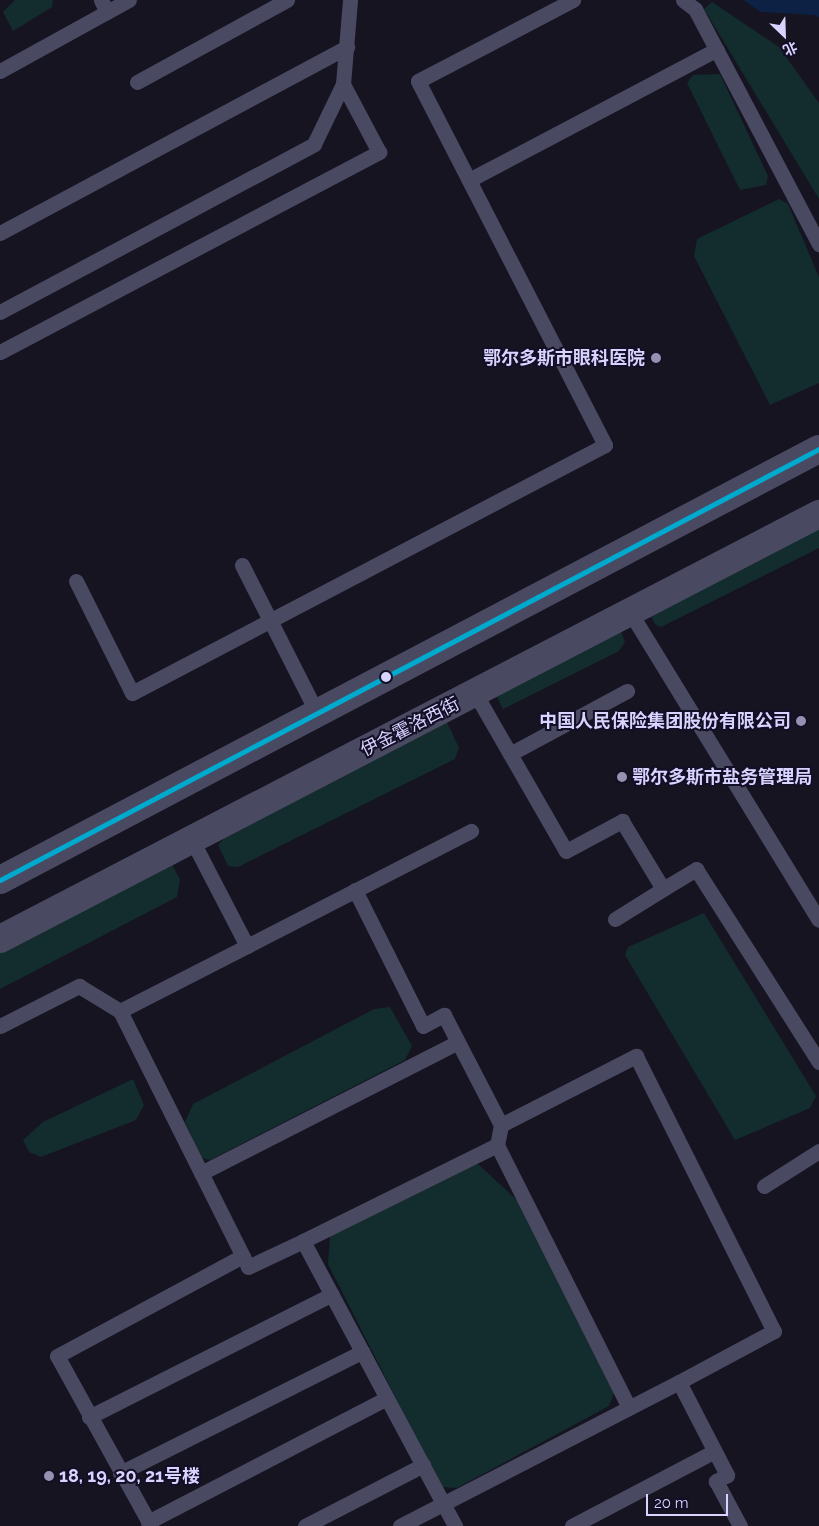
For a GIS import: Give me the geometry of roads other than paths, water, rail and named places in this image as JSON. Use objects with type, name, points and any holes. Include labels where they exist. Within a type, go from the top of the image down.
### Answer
[{"type":"street","points":[[0,880],[819,449]]},
{"type":"street","name":"伊金霍洛西街","points":[[0,939],[819,514]]},
{"type":"lane","points":[[0,72],[104,6],[129,0]]},
{"type":"lane","points":[[137,82],[287,0]]},
{"type":"lane","points":[[0,312],[314,144],[343,84],[350,0]]},
{"type":"lane","points":[[76,581],[132,693],[271,622],[605,445],[418,81],[573,0]]},
{"type":"lane","points":[[684,0],[695,9],[819,244]]},
{"type":"lane","points":[[0,233],[346,47]]},
{"type":"lane","points":[[469,180],[717,50]]},
{"type":"lane","points":[[0,352],[379,152],[343,84]]},
{"type":"lane","points":[[242,565],[317,713]]},
{"type":"lane","points":[[630,612],[819,920]]},
{"type":"lane","points":[[510,754],[627,691]]},
{"type":"lane","points":[[475,693],[566,851],[622,821],[663,889]]},
{"type":"lane","points":[[120,1011],[470,831]]},
{"type":"lane","points":[[192,840],[247,946]]},
{"type":"lane","points":[[615,919],[696,869],[819,1062]]},
{"type":"lane","points":[[355,890],[423,1026],[444,1015],[500,1125],[497,1145],[629,1407]]},
{"type":"lane","points":[[0,1026],[79,986],[120,1011],[248,1267],[497,1145]]},
{"type":"lane","points":[[201,1173],[458,1042]]},
{"type":"lane","points":[[400,1526],[679,1382],[774,1330],[636,1056],[500,1125]]},
{"type":"lane","points":[[764,1186],[819,1151]]},
{"type":"lane","points":[[303,1241],[455,1526]]},
{"type":"lane","points":[[243,1256],[57,1356],[149,1524],[387,1398]]},
{"type":"lane","points":[[89,1417],[332,1294]]},
{"type":"lane","points":[[120,1473],[362,1352]]},
{"type":"lane","points":[[679,1382],[727,1475],[716,1480],[739,1526]]},
{"type":"lane","points":[[572,1526],[715,1451]]},
{"type":"lane","points":[[305,1526],[423,1465]]},
{"type":"water","points":[[743,0],[819,0],[819,17],[814,15],[761,12]]},
{"type":"place","name":"鄂尔多斯市眼科医院","points":[[656,358]]},
{"type":"place","name":"中国人民保险集团股份有限公司","points":[[801,721]]},
{"type":"place","name":"鄂尔多斯市盐务管理局","points":[[622,777]]},
{"type":"place","name":"18, 19, 20, 21号楼","points":[[49,1476]]}]
